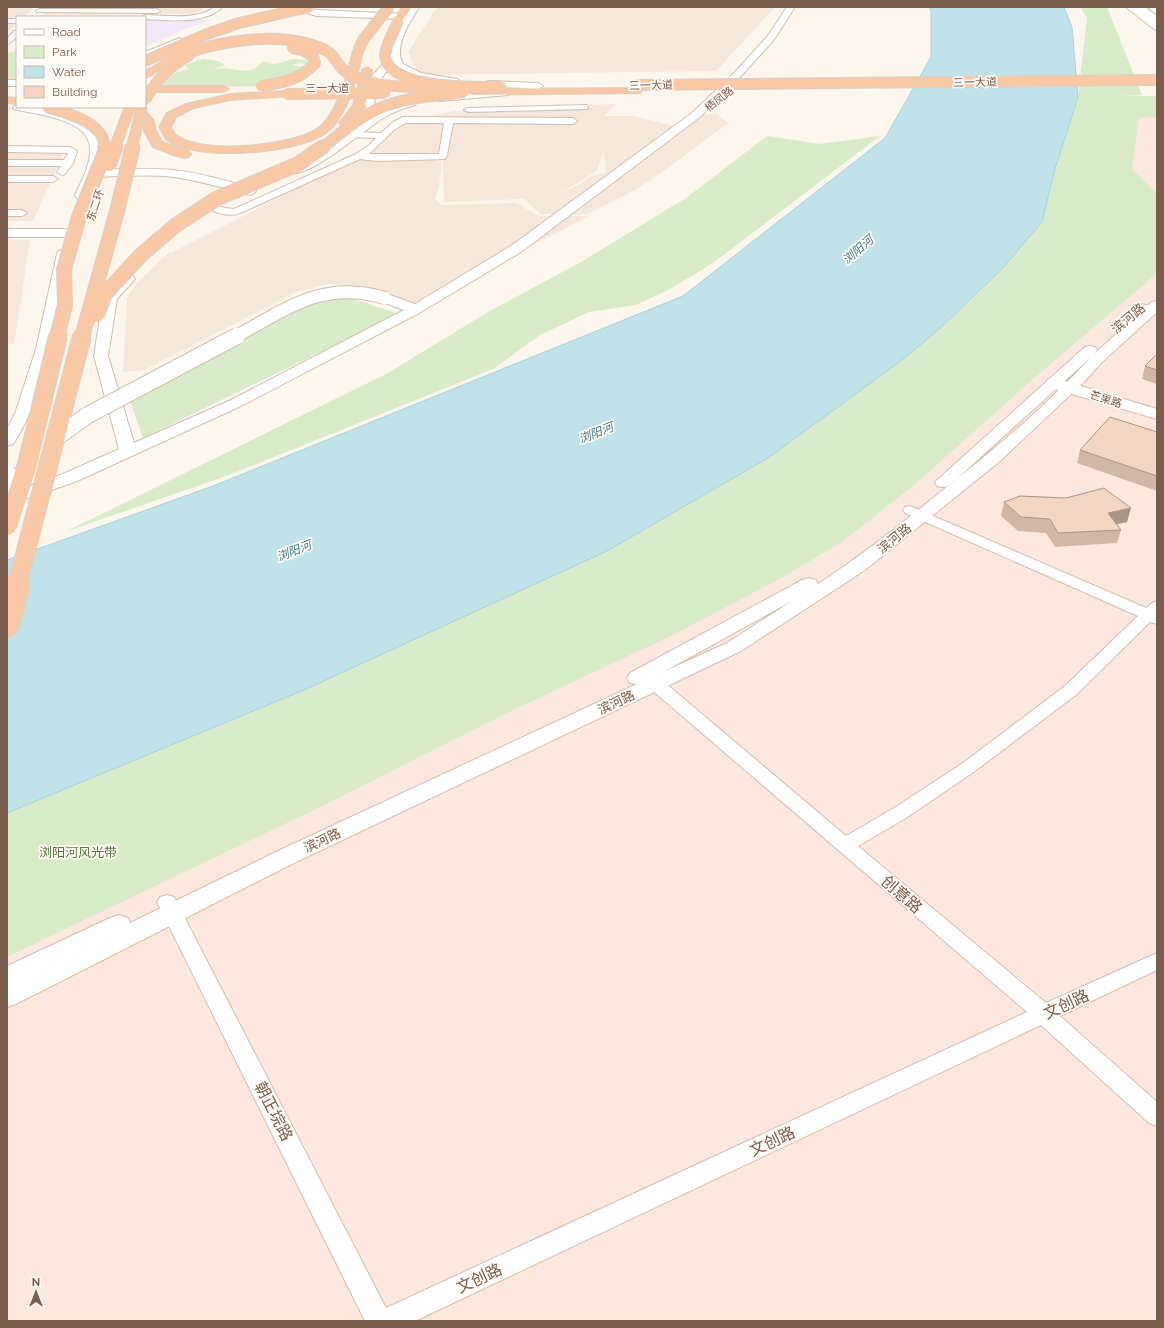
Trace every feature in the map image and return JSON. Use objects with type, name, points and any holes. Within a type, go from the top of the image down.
[{"type":"highway","points":[[146,61],[207,34],[239,23],[309,7]]},
{"type":"highway","points":[[146,75],[199,44],[231,31],[324,7]]},
{"type":"highway","points":[[288,91],[230,97],[190,106],[171,115],[165,127],[171,137],[187,145],[211,150],[242,150],[272,147],[303,140],[321,132],[328,126],[342,103],[356,62],[358,51],[363,40],[389,7]]},
{"type":"highway","points":[[406,7],[401,15],[385,54],[384,59],[392,70],[409,78],[435,84],[501,88]]},
{"type":"highway","points":[[376,40],[401,15]]},
{"type":"highway","points":[[173,58],[200,48],[234,42],[265,40],[295,42],[325,50],[335,57],[338,66],[361,79],[397,86],[432,88]]},
{"type":"highway","points":[[146,98],[158,79],[176,62],[196,52],[218,46],[269,44],[302,50],[313,56],[315,63],[311,70],[298,77],[279,83],[261,86],[199,89]]},
{"type":"highway","points":[[92,297],[132,247],[158,226],[188,208],[297,158],[342,126],[359,106],[369,61]]},
{"type":"highway","name":"三一大道","points":[[146,95],[538,86],[1157,80]]},
{"type":"highway","name":"三一大道","points":[[146,89],[520,92],[1157,86]]},
{"type":"highway","points":[[66,395],[105,294],[141,255],[176,224],[216,200],[298,164],[367,115],[382,107],[409,100],[464,92]]},
{"type":"highway","points":[[7,526],[10,503],[27,464],[65,305],[64,269],[79,217],[106,152],[104,139],[95,128],[78,118],[50,108]]},
{"type":"highway","name":"东二环","points":[[65,305],[91,213],[130,108]]},
{"type":"highway","points":[[137,108],[148,121],[150,132],[157,144],[177,152],[203,157],[240,157],[272,154],[306,147],[342,126]]},
{"type":"highway","points":[[7,625],[92,297],[117,211],[142,108]]},
{"type":"main road","points":[[1131,7],[1157,27]]},
{"type":"main road","name":"芒果路","points":[[1067,380],[1157,402]]},
{"type":"main road","name":"芒果路","points":[[1067,380],[1157,414]]},
{"type":"street","points":[[146,17],[198,16],[214,12],[219,7]]},
{"type":"street","points":[[146,55],[198,34],[295,7],[317,13],[401,15],[415,7]]},
{"type":"street","points":[[1140,7],[1157,20]]},
{"type":"street","points":[[41,9],[158,9]]},
{"type":"street","points":[[152,17],[158,9]]},
{"type":"street","name":"栖凤路","points":[[10,503],[236,403],[416,309],[516,249],[696,114],[709,110],[749,74],[780,39],[795,10]]},
{"type":"street","points":[[379,115],[369,102],[377,76],[394,57],[402,30],[401,15]]},
{"type":"street","points":[[9,43],[16,32]]},
{"type":"street","points":[[394,57],[399,66],[411,73],[440,80],[538,86]]},
{"type":"street","points":[[128,452],[101,356],[110,298],[172,232],[214,207],[307,165],[334,149],[379,115],[395,107],[423,100],[520,92]]},
{"type":"street","points":[[462,110],[584,106]]},
{"type":"street","points":[[7,441],[23,414],[43,349],[68,233],[97,150],[92,137],[83,127],[65,117],[51,112],[24,108]]},
{"type":"street","points":[[519,108],[520,120]]},
{"type":"street","points":[[214,207],[223,211],[235,212],[360,156],[371,149],[394,124],[415,116],[439,111]]},
{"type":"street","points":[[379,115],[415,116],[449,120],[573,120]]},
{"type":"street","points":[[360,156],[377,158],[442,156],[449,120]]},
{"type":"street","points":[[353,134],[382,136]]},
{"type":"street","points":[[7,149],[73,151],[62,172]]},
{"type":"street","points":[[7,163],[68,163]]},
{"type":"street","points":[[307,165],[328,170]]},
{"type":"street","points":[[89,174],[143,172],[179,175],[215,181],[250,191]]},
{"type":"street","points":[[7,179],[53,179]]},
{"type":"street","points":[[7,213],[22,213]]},
{"type":"street","points":[[7,233],[68,233]]},
{"type":"street","points":[[56,438],[88,415],[304,300],[331,292],[370,293],[416,309]]},
{"type":"street","name":"滨河路","points":[[7,978],[286,857],[650,679],[734,647],[859,566],[916,513],[994,458],[1067,380],[1096,360],[1153,305]]},
{"type":"street","points":[[7,473],[10,476],[10,503]]},
{"type":"street","points":[[845,845],[900,813],[982,758],[1071,690],[1154,614],[916,513]]},
{"type":"street","name":"创意路","points":[[650,679],[1043,1015],[1157,1116]]},
{"type":"street","name":"滨河路","points":[[7,996],[170,907]]},
{"type":"street","name":"朝正垸路","points":[[170,907],[367,1296],[378,1321]]},
{"type":"street","name":"文创路","points":[[387,1321],[1157,961]]},
{"type":"shaded area","points":[[7,7],[34,7],[25,16],[16,16],[16,24],[7,33]]},
{"type":"shaded area","points":[[51,7],[206,7],[195,14],[43,15]]},
{"type":"shaded area","points":[[437,7],[775,7],[716,71],[418,75],[408,52]]},
{"type":"shaded area","points":[[146,20],[212,20],[183,30],[146,47]]},
{"type":"shaded area","points":[[1157,96],[1157,1321],[7,1321],[7,813],[1078,97]]},
{"type":"shaded area","points":[[616,104],[604,116],[634,116],[674,126],[689,115],[717,114],[728,123],[654,178],[626,195],[588,214],[541,214],[524,199],[444,202],[443,156],[435,159],[442,162],[439,185],[435,199],[442,205],[517,203],[538,216],[589,216],[418,304],[364,287],[328,284],[296,292],[145,370],[123,372],[127,298],[136,284],[169,252],[171,253],[359,156],[407,120],[455,111]],"holes":[[[603,152],[606,173],[593,175],[578,185],[561,193],[597,171]]]},
{"type":"shaded area","points":[[7,151],[64,152],[33,221],[7,221]]},
{"type":"shaded area","points":[[7,240],[30,240],[14,345],[7,343]]},
{"type":"green space","name":"浏阳河风光带","points":[[1080,7],[1107,7],[1142,95],[1119,96],[1157,96],[1157,117],[1139,118],[1132,169],[1157,194],[1157,272],[1147,282],[1033,379],[913,486],[842,542],[776,581],[671,636],[513,710],[316,809],[7,957],[7,813],[304,690],[607,551],[768,458],[906,357],[939,329],[1002,269],[1042,222],[1055,169],[1078,97],[1087,18]]},
{"type":"green space","points":[[16,51],[16,80],[7,80],[7,53]]},
{"type":"green space","points":[[203,59],[218,61],[225,65],[211,70],[224,68],[244,71],[254,69],[262,62],[275,64],[295,59],[307,60],[307,65],[299,63],[292,65],[305,67],[318,65],[320,67],[310,75],[275,86],[163,87],[167,79],[173,74],[189,69],[185,65]]},
{"type":"green space","points":[[767,136],[820,144],[880,136],[713,263],[670,289],[636,305],[589,312],[540,335],[493,369],[229,475],[65,532],[388,373],[488,312],[581,262],[686,198]]},
{"type":"green space","points":[[342,295],[399,314],[143,438],[130,401],[314,297]]},
{"type":"water","name":"浏阳河","points":[[929,7],[1064,7],[1072,27],[1078,97],[1055,169],[1042,222],[1002,269],[939,329],[906,357],[768,458],[607,551],[304,690],[7,813],[7,560],[213,486],[683,296],[885,138],[931,57],[931,11]]},
{"type":"building","points":[[1157,354],[1157,370],[1145,366]]},
{"type":"building","points":[[1110,417],[1157,432],[1157,476],[1080,450]]},
{"type":"building","points":[[1104,488],[1131,508],[1108,513],[1121,530],[1058,533],[1050,519],[1021,517],[1004,502],[1020,496],[1066,498]]}]
